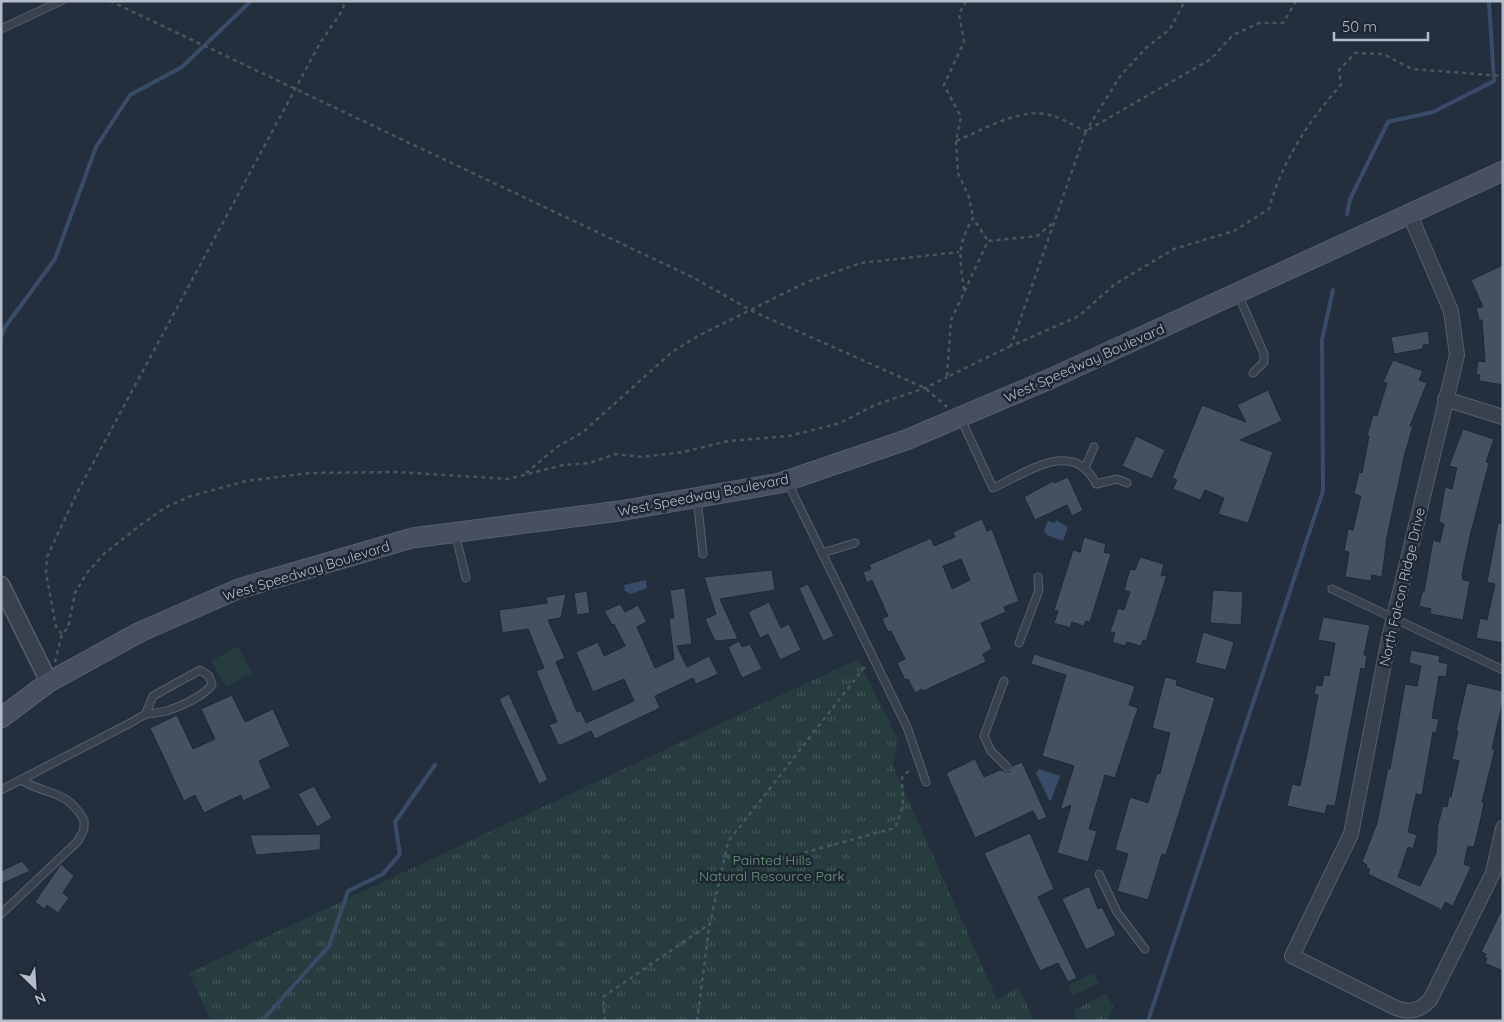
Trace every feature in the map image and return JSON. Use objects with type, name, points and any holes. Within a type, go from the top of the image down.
[{"type":"main road","name":"West Speedway Boulevard","points":[[1,718],[49,682],[140,632],[238,589],[412,538],[619,511],[787,480],[906,440],[1238,294],[1503,171]]},
{"type":"street","name":"North Falcon Ridge Drive","points":[[1410,215],[1451,311],[1457,355],[1394,618],[1351,834],[1292,956],[1396,1008],[1420,1015]]},
{"type":"street","points":[[1445,399],[1503,417]]},
{"type":"street","points":[[1,585],[49,682]]},
{"type":"street","points":[[1420,1015],[1430,1000],[1493,872],[1503,828]]},
{"type":"lane","points":[[1,28],[61,1]]},
{"type":"lane","points":[[1238,294],[1264,354],[1264,362],[1253,373]]},
{"type":"lane","points":[[960,417],[994,488],[1052,460],[1067,460],[1081,464],[1096,484],[1117,480],[1127,483]]},
{"type":"lane","points":[[1085,468],[1094,447]]},
{"type":"lane","points":[[787,480],[907,727],[926,782]]},
{"type":"lane","points":[[697,497],[703,554]]},
{"type":"lane","points":[[455,533],[466,578]]},
{"type":"lane","points":[[822,553],[855,543]]},
{"type":"lane","points":[[1019,643],[1039,590],[1038,577]]},
{"type":"lane","points":[[1332,589],[1503,670]]},
{"type":"lane","points":[[1,790],[134,722],[146,713],[153,696],[200,670],[209,676],[212,685],[206,692],[167,711],[146,713]]},
{"type":"lane","points":[[1004,682],[984,736],[991,751],[1007,767]]},
{"type":"lane","points":[[1,914],[78,841],[84,829],[84,820],[67,798],[36,789],[21,780]]},
{"type":"lane","points":[[1098,874],[1117,912],[1145,949]]},
{"type":"path","points":[[110,1],[296,91],[694,278],[752,311],[925,388],[960,417]]},
{"type":"path","points":[[62,634],[56,627],[46,573],[47,557],[78,490],[296,91],[320,43],[342,11],[345,1]]},
{"type":"path","points":[[966,1],[959,14],[964,42],[944,86],[961,117],[956,142],[958,173],[969,197],[973,218],[988,241]]},
{"type":"path","points":[[1011,346],[1086,131],[1121,75],[1146,48],[1170,29],[1185,1]]},
{"type":"path","points":[[1086,131],[1211,59],[1232,34],[1259,23],[1283,23],[1296,1]]},
{"type":"path","points":[[49,682],[62,634],[68,628],[75,593],[86,574],[104,554],[166,507],[191,496],[246,481],[310,473],[396,472],[508,479],[563,465],[590,463],[615,454],[642,457],[683,452],[728,440],[789,436],[840,423],[874,405],[925,388],[1011,346],[1079,316],[1115,284],[1174,249],[1234,231],[1269,209],[1276,183],[1316,112],[1341,85],[1339,70],[1355,53],[1383,54],[1412,70],[1503,76]]},
{"type":"path","points":[[956,142],[1012,118],[1029,115],[1049,115],[1086,131]]},
{"type":"path","points":[[964,291],[959,252],[965,232],[973,218]]},
{"type":"path","points":[[988,241],[1037,236],[1054,222]]},
{"type":"path","points":[[947,377],[951,320],[988,241]]},
{"type":"path","points":[[524,475],[557,447],[583,432],[672,352],[698,336],[752,311],[807,282],[861,263],[959,252]]},
{"type":"path","points":[[697,1021],[709,928],[712,922],[728,842],[873,656]]},
{"type":"path","points":[[725,856],[777,860],[895,828],[903,806],[902,777],[918,763]]},
{"type":"path","points":[[605,1021],[603,998],[712,922]]},
{"type":"green space","points":[[238,646],[252,673],[226,687],[211,661]]},
{"type":"green space","name":"Painted Hills Natural Resource Park","points":[[858,659],[898,740],[893,766],[997,999],[1019,988],[1034,1021],[211,1021],[189,973]]},
{"type":"green space","points":[[1094,973],[1099,983],[1072,996],[1067,986]]},
{"type":"green space","points":[[1107,994],[1113,1007],[1108,1021],[1078,1021],[1073,1010]]},
{"type":"water","points":[[1056,520],[1068,527],[1063,541],[1047,535],[1044,530],[1048,521],[1055,523]]},
{"type":"water","points":[[646,580],[647,588],[631,594],[625,591],[624,585]]},
{"type":"water","points":[[1039,769],[1060,776],[1051,800],[1049,800],[1036,773]]},
{"type":"building","points":[[1503,265],[1503,385],[1479,381],[1480,375],[1476,375],[1478,361],[1485,362],[1482,320],[1479,320],[1476,308],[1483,307],[1471,280]]},
{"type":"building","points":[[1428,331],[1430,344],[1423,345],[1423,349],[1394,354],[1391,337]]},
{"type":"building","points":[[1393,360],[1423,371],[1419,380],[1427,383],[1410,426],[1413,426],[1405,453],[1387,537],[1382,577],[1372,575],[1371,581],[1345,577],[1349,552],[1344,551],[1348,529],[1353,530],[1361,496],[1354,494],[1359,472],[1362,473],[1369,436],[1367,435],[1373,415],[1377,416],[1387,383],[1383,382]]},
{"type":"building","points":[[1268,390],[1282,421],[1240,440],[1273,452],[1248,523],[1218,514],[1224,498],[1205,490],[1200,500],[1173,489],[1177,480],[1172,478],[1202,405],[1246,422],[1237,405]]},
{"type":"building","points":[[1463,429],[1494,439],[1486,462],[1489,463],[1462,575],[1463,580],[1470,581],[1463,620],[1430,614],[1431,609],[1419,606],[1422,592],[1424,592],[1433,540],[1440,542],[1444,524],[1439,522],[1445,487],[1452,489],[1457,468],[1449,466]]},
{"type":"building","points":[[1136,436],[1165,450],[1152,479],[1122,466]]},
{"type":"building","points":[[1068,477],[1083,510],[1072,516],[1067,505],[1035,520],[1024,497],[1053,481],[1054,483]]},
{"type":"building","points":[[982,519],[987,531],[992,529],[1019,601],[1004,607],[1006,612],[981,623],[992,649],[983,654],[986,662],[915,693],[908,679],[905,680],[897,663],[905,659],[891,631],[888,632],[882,619],[888,616],[872,580],[867,583],[863,572],[871,569],[869,565],[931,538],[934,546],[955,537],[953,532]],"holes":[[[961,559],[970,580],[952,589],[943,566]]]},
{"type":"building","points":[[1498,523],[1503,524],[1503,643],[1476,638],[1480,618],[1487,620],[1495,584],[1487,582]]},
{"type":"building","points":[[1084,537],[1106,544],[1104,552],[1111,554],[1090,622],[1086,621],[1084,626],[1072,622],[1070,628],[1054,623],[1058,611],[1054,610],[1073,550],[1080,552]]},
{"type":"building","points":[[1140,557],[1164,564],[1161,576],[1167,575],[1146,641],[1143,640],[1141,646],[1127,642],[1125,646],[1112,642],[1115,633],[1110,632],[1118,608],[1124,610],[1130,592],[1124,590],[1130,569],[1135,570]]},
{"type":"building","points":[[772,570],[775,590],[720,599],[738,639],[715,641],[705,619],[716,614],[704,577]]},
{"type":"building","points":[[808,584],[834,636],[823,641],[799,588]]},
{"type":"building","points":[[685,588],[692,644],[677,646],[687,667],[709,656],[718,674],[696,684],[693,678],[655,696],[660,708],[595,739],[591,731],[559,746],[549,725],[557,722],[536,671],[544,668],[528,629],[502,633],[499,610],[547,603],[546,597],[566,594],[561,618],[548,620],[565,658],[556,662],[577,712],[581,711],[586,723],[634,701],[624,679],[593,692],[576,652],[598,642],[604,656],[625,646],[614,624],[612,625],[604,611],[620,604],[625,612],[638,605],[647,622],[637,627],[655,668],[674,659],[669,618],[674,618],[670,590]]},
{"type":"building","points":[[1213,590],[1243,592],[1241,625],[1210,623]]},
{"type":"building","points":[[587,591],[590,613],[577,615],[574,593]]},
{"type":"building","points":[[769,602],[781,628],[789,624],[801,650],[780,660],[768,634],[760,638],[748,612]]},
{"type":"building","points":[[1323,617],[1370,625],[1364,655],[1367,655],[1365,669],[1361,668],[1335,806],[1327,805],[1325,814],[1287,806],[1292,784],[1300,786],[1318,695],[1314,694],[1316,685],[1322,686],[1324,675],[1329,676],[1335,643],[1318,640]]},
{"type":"building","points":[[1203,632],[1234,642],[1226,670],[1195,663]]},
{"type":"building","points":[[739,641],[742,647],[750,644],[762,669],[742,678],[728,647]]},
{"type":"building","points":[[1411,650],[1440,656],[1439,662],[1448,664],[1446,677],[1439,676],[1432,718],[1439,719],[1436,733],[1433,732],[1422,795],[1416,794],[1408,832],[1417,835],[1413,849],[1408,847],[1398,877],[1420,886],[1436,853],[1438,824],[1443,806],[1447,807],[1449,796],[1451,797],[1459,761],[1452,759],[1467,683],[1503,691],[1503,701],[1492,749],[1495,749],[1482,802],[1484,803],[1481,818],[1474,847],[1468,846],[1464,864],[1471,867],[1453,906],[1445,902],[1442,910],[1368,874],[1370,869],[1366,868],[1367,865],[1362,862],[1377,823],[1388,768],[1390,769],[1405,684],[1417,686],[1421,666],[1409,663]]},
{"type":"building","points":[[1034,654],[1135,686],[1129,705],[1138,708],[1115,778],[1105,775],[1089,829],[1097,831],[1088,862],[1057,853],[1071,805],[1060,810],[1074,766],[1042,756],[1066,675],[1031,664]]},
{"type":"building","points":[[1165,677],[1177,680],[1176,685],[1215,698],[1166,855],[1162,854],[1148,900],[1117,891],[1128,854],[1115,850],[1130,797],[1148,803],[1157,773],[1160,774],[1170,733],[1152,728]]},
{"type":"building","points":[[509,694],[548,780],[539,784],[499,699]]},
{"type":"building","points":[[232,695],[245,722],[273,709],[290,746],[259,761],[271,788],[243,801],[241,795],[204,813],[195,795],[184,801],[150,728],[177,715],[193,749],[215,739],[201,709]]},
{"type":"building","points":[[975,759],[984,777],[1000,770],[1009,772],[1012,766],[1022,762],[1047,817],[1038,821],[1033,811],[975,838],[946,773]]},
{"type":"building","points":[[314,786],[332,818],[317,827],[298,794]]},
{"type":"building","points":[[1030,833],[1054,889],[1038,897],[1077,978],[1068,982],[1058,963],[1040,971],[984,853]]},
{"type":"building","points":[[321,834],[320,850],[256,855],[250,835]]},
{"type":"building","points":[[22,861],[30,871],[1,884],[1,871]]},
{"type":"building","points":[[61,864],[74,876],[63,893],[69,898],[58,913],[47,905],[44,909],[35,902]]},
{"type":"building","points":[[1089,886],[1098,909],[1102,907],[1116,935],[1086,950],[1062,899]]},
{"type":"building","points":[[1503,907],[1503,971],[1485,963],[1487,958],[1484,958],[1486,954],[1481,952]]},
{"type":"waterway","points":[[1,337],[5,327],[55,259],[96,147],[130,95],[182,67],[251,1]]},
{"type":"waterway","points":[[1347,214],[1350,199],[1388,122],[1433,112],[1494,81],[1489,1]]},
{"type":"waterway","points":[[1148,1021],[1323,491],[1322,340],[1333,290]]},
{"type":"waterway","points":[[262,1021],[329,946],[348,891],[383,874],[400,854],[395,822],[435,765]]}]
